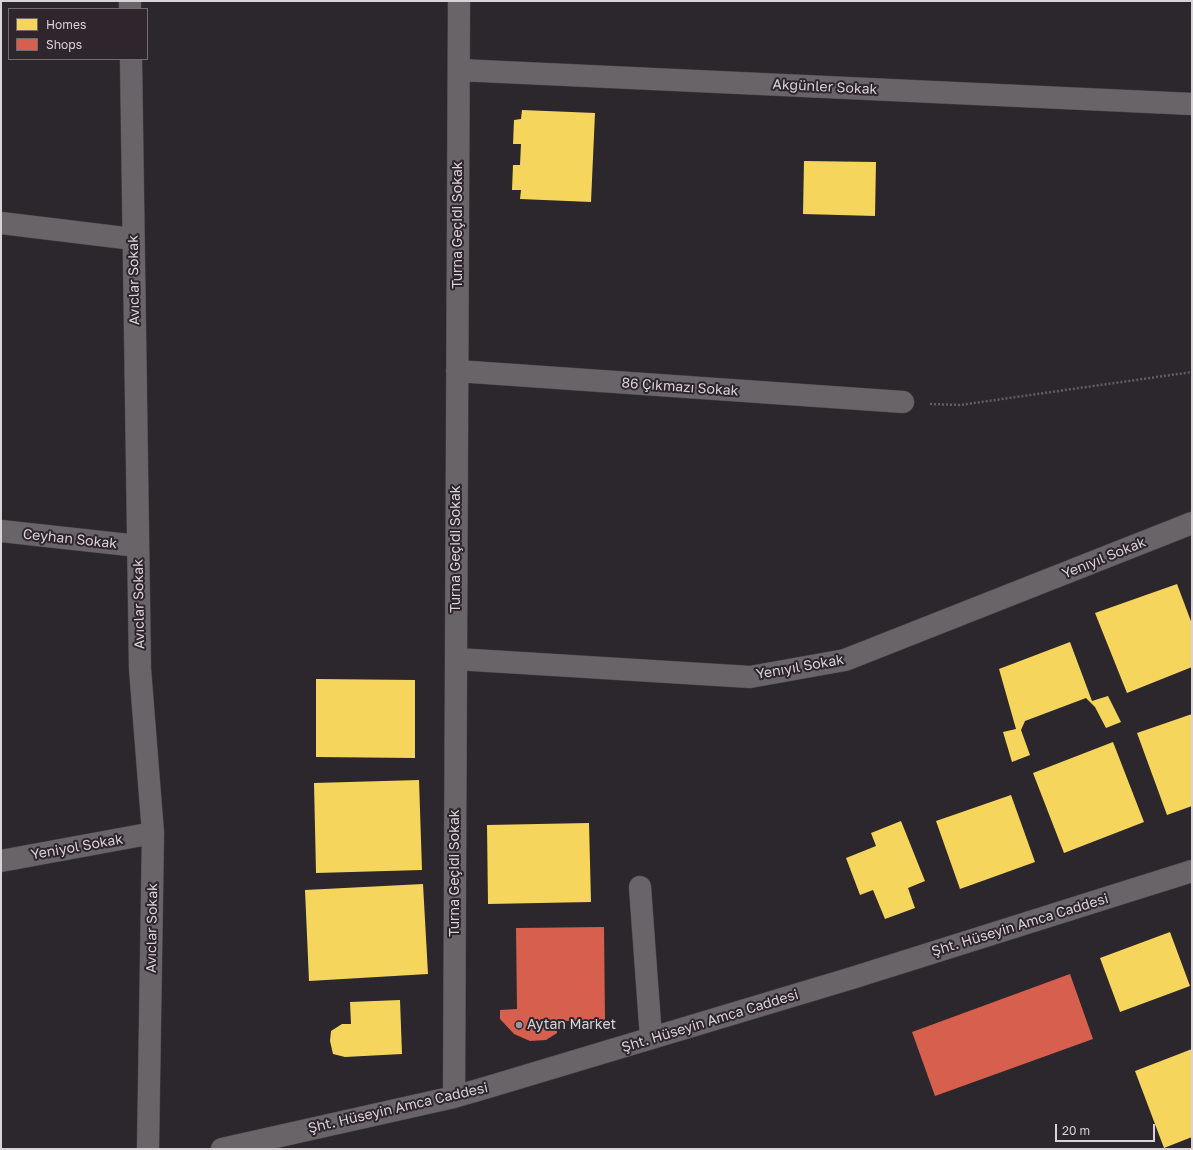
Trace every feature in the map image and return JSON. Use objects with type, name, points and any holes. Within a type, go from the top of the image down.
[{"type":"street","name":"Turna Geçidi Sokak","points":[[454,1097],[459,1]]},
{"type":"street","name":"Avıclar Sokak","points":[[130,60],[140,669],[153,834],[148,1149]]},
{"type":"street","name":"Akgünler Sokak","points":[[458,70],[1192,104]]},
{"type":"street","points":[[1,223],[133,239]]},
{"type":"street","name":"86 Çıkmazı Sokak","points":[[457,371],[903,402]]},
{"type":"street","name":"Yenıyıl Sokak","points":[[456,659],[750,676],[845,660],[1192,523]]},
{"type":"street","name":"Ceyhan Sokak","points":[[1,531],[138,546]]},
{"type":"street","name":"Yeniyol Sokak","points":[[1,861],[153,834]]},
{"type":"street","name":"Şht. Hüseyin Amca Caddesi","points":[[222,1149],[454,1097],[852,978],[1192,871]]},
{"type":"street","points":[[640,887],[651,1038]]},
{"type":"path","points":[[903,402],[960,405],[1192,372]]},
{"type":"building: Homes","points":[[522,110],[595,113],[591,202],[520,199],[521,190],[512,190],[513,165],[520,165],[521,144],[513,144],[514,120],[521,119]]},
{"type":"building: Homes","points":[[804,161],[876,162],[875,216],[803,214]]},
{"type":"building: Homes","points":[[1177,584],[1192,624],[1192,667],[1127,693],[1095,613]]},
{"type":"building: Homes","points":[[1070,642],[1092,701],[1108,696],[1121,722],[1106,728],[1095,707],[1086,698],[1025,721],[1021,730],[1030,755],[1012,762],[1003,732],[1016,729],[999,669]]},
{"type":"building: Homes","points":[[316,679],[415,680],[415,758],[316,757]]},
{"type":"building: Homes","points":[[1192,714],[1192,806],[1167,815],[1137,733]]},
{"type":"building: Homes","points":[[1113,742],[1144,822],[1064,853],[1033,773]]},
{"type":"building: Homes","points":[[419,780],[422,870],[316,873],[314,783]]},
{"type":"building: Homes","points":[[1011,795],[1035,862],[960,889],[936,821]]},
{"type":"building: Homes","points":[[901,821],[925,881],[908,888],[915,908],[885,919],[873,890],[860,895],[846,858],[876,846],[871,833]]},
{"type":"building: Homes","points":[[589,823],[591,902],[488,904],[487,825]]},
{"type":"building: Homes","points":[[423,884],[428,974],[309,981],[305,890]]},
{"type":"building: Homes","points":[[1170,932],[1190,986],[1120,1012],[1100,958]]},
{"type":"building: Homes","points":[[400,1000],[402,1054],[345,1057],[333,1054],[330,1041],[331,1031],[342,1024],[351,1024],[350,1002]]},
{"type":"building: Homes","points":[[1192,1049],[1192,1137],[1164,1148],[1135,1071]]},
{"type":"building: Shops","points":[[604,927],[605,1021],[557,1021],[557,1033],[546,1040],[530,1041],[514,1034],[500,1019],[500,1010],[517,1009],[516,928]]},
{"type":"building: Shops","points":[[1070,974],[1093,1039],[935,1096],[912,1032]]},
{"type":"place","name":"Aytan Market","points":[[519,1025]]}]
